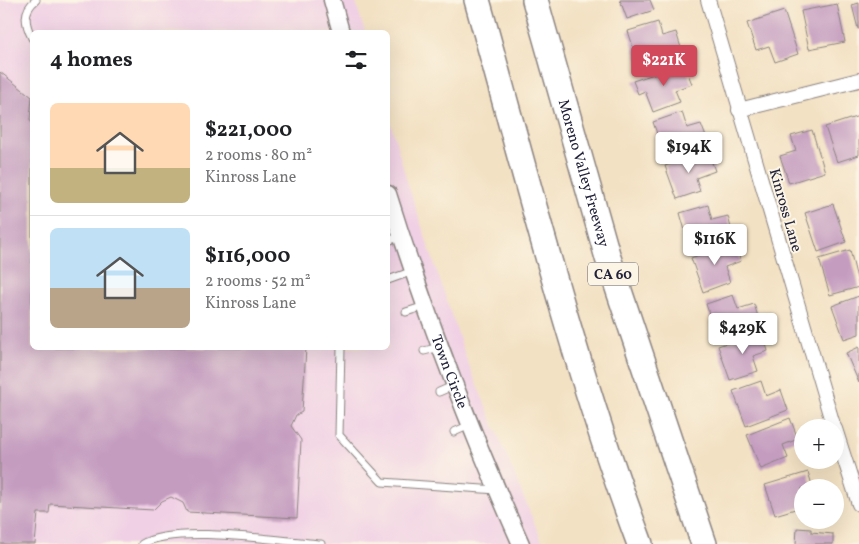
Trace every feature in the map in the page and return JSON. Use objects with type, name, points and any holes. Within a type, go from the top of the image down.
[{"type":"highway","points":[[477,0],[552,269],[616,478],[640,544]]},
{"type":"highway","name":"Moreno Valley Freeway","points":[[534,0],[608,258],[704,544]]},
{"type":"street","points":[[332,0],[339,30]]},
{"type":"street","name":"Kinross Lane","points":[[708,0],[739,110],[832,419]]},
{"type":"street","points":[[739,110],[859,80]]},
{"type":"street","name":"Town Circle","points":[[390,209],[394,238],[413,271],[470,425],[521,544]]},
{"type":"street","name":"Kinross Lane","points":[[844,456],[859,504]]},
{"type":"lane","points":[[30,34],[25,25],[27,10],[36,0]]},
{"type":"lane","points":[[390,279],[413,271]]},
{"type":"lane","points":[[406,312],[425,306]]},
{"type":"lane","points":[[424,351],[440,346]]},
{"type":"lane","points":[[341,350],[339,435],[382,482],[497,490]]},
{"type":"lane","points":[[439,392],[455,385]]},
{"type":"lane","points":[[454,432],[470,425]]},
{"type":"lane","points":[[142,544],[161,535],[184,533],[321,544]]},
{"type":"shaded area","points":[[0,0],[355,0],[364,30],[30,30],[30,350],[390,350],[390,121],[408,185],[466,358],[543,544],[0,544]]},
{"type":"building","points":[[620,0],[650,0],[654,10],[627,19]]},
{"type":"building","points":[[859,3],[859,29],[858,29],[852,5]]},
{"type":"building","points":[[837,4],[845,42],[809,49],[801,11]]},
{"type":"building","points":[[784,11],[798,54],[775,62],[769,46],[756,50],[747,23]]},
{"type":"building","points":[[658,22],[662,36],[676,32],[682,51],[639,65],[628,31]]},
{"type":"building","points":[[684,64],[692,84],[675,90],[680,102],[653,112],[645,91],[638,94],[633,81]]},
{"type":"building","points":[[0,72],[30,95],[30,350],[306,350],[302,412],[296,415],[291,426],[301,440],[297,518],[187,512],[183,503],[171,497],[162,501],[153,510],[50,504],[49,513],[38,513],[35,544],[0,544]]},
{"type":"building","points":[[682,112],[687,128],[701,124],[708,142],[665,157],[653,122]]},
{"type":"building","points":[[859,116],[859,155],[837,162],[825,127]]},
{"type":"building","points":[[812,130],[825,172],[789,183],[780,156],[796,151],[791,136]]},
{"type":"building","points":[[708,151],[715,171],[696,178],[700,191],[677,199],[665,166]]},
{"type":"building","points":[[833,204],[846,242],[818,252],[805,213]]},
{"type":"building","points":[[708,205],[712,220],[728,216],[733,236],[690,248],[680,213]]},
{"type":"building","points":[[734,242],[741,261],[725,267],[730,282],[703,292],[691,258]]},
{"type":"building","points":[[850,250],[859,287],[830,295],[819,259]]},
{"type":"building","points":[[733,295],[738,309],[754,304],[760,323],[717,338],[706,304]]},
{"type":"building","points":[[859,296],[859,334],[844,339],[832,306]]},
{"type":"building","points":[[762,331],[768,351],[753,356],[758,371],[730,380],[718,346]]},
{"type":"building","points":[[859,347],[859,383],[846,353]]},
{"type":"building","points":[[761,381],[766,396],[781,390],[788,410],[746,426],[733,391]]},
{"type":"building","points":[[790,418],[794,428],[794,441],[783,445],[788,458],[761,469],[747,435]]},
{"type":"building","points":[[808,472],[810,479],[794,479],[794,509],[775,515],[765,485]]},
{"type":"building","points":[[797,529],[811,529],[811,532],[833,534],[833,544],[796,544]]}]
